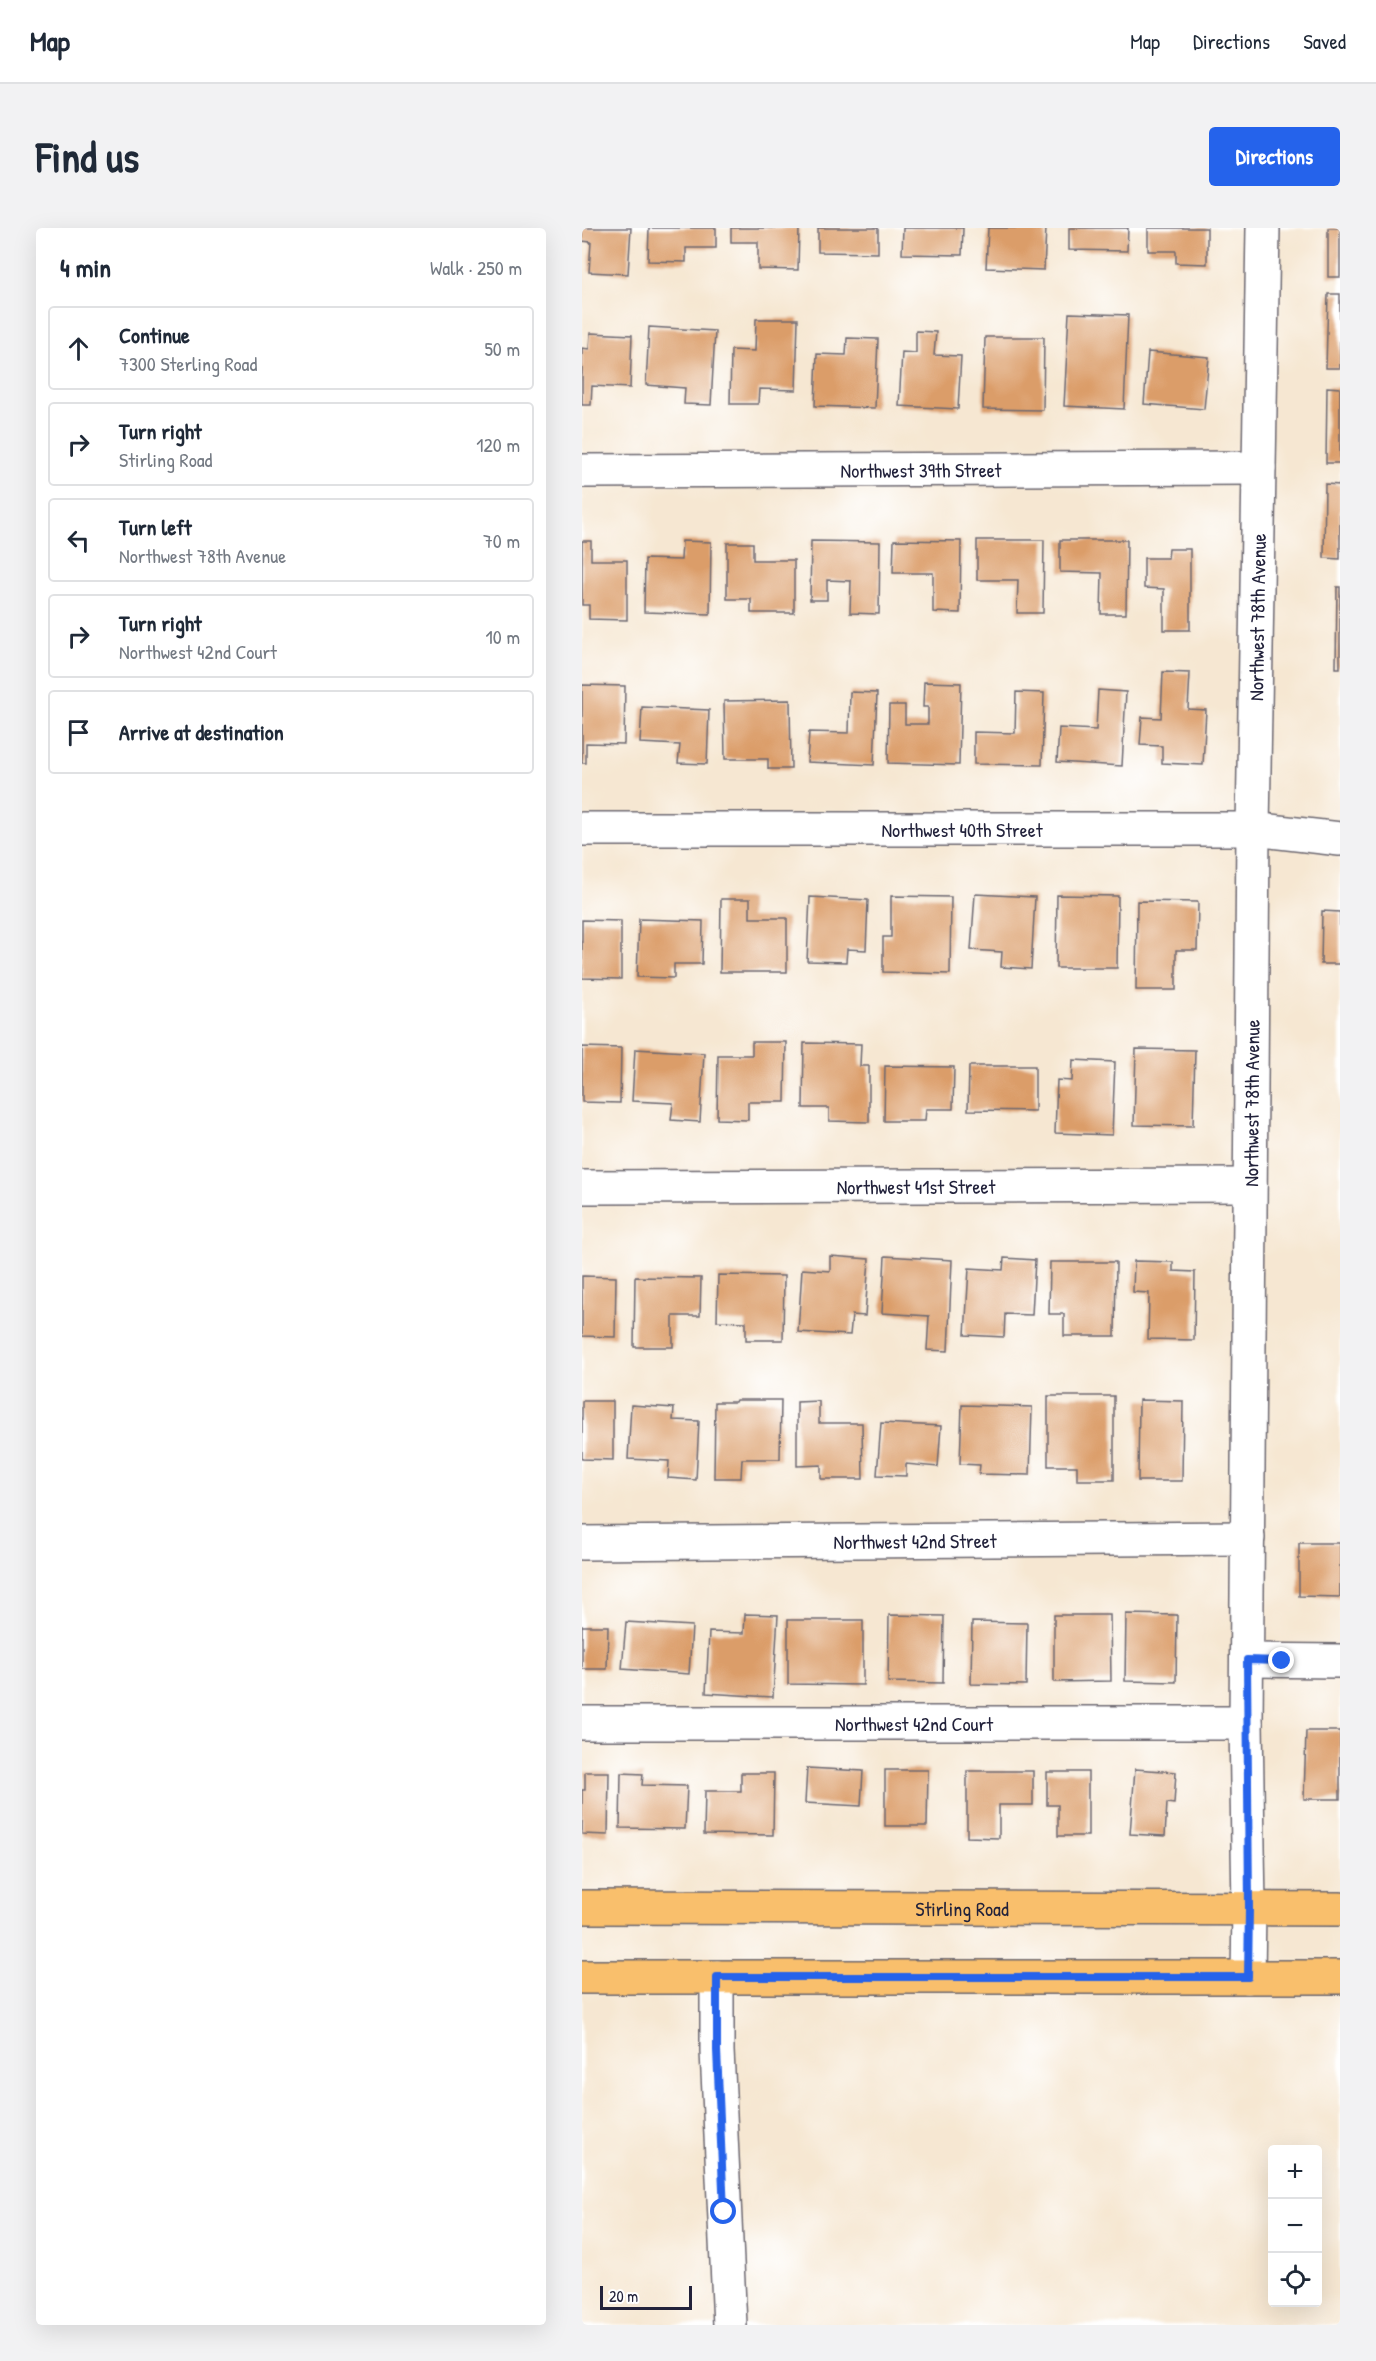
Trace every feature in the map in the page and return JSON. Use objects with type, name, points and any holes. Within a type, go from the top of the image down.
[{"type":"main road","name":"Stirling Road","points":[[582,1907],[1340,1909]]},
{"type":"main road","points":[[582,1977],[1340,1977]]},
{"type":"street","name":"Northwest 78th Avenue","points":[[1248,1977],[1246,1724],[1253,829],[1263,228]]},
{"type":"street","name":"Northwest 39th Street","points":[[582,471],[1259,468]]},
{"type":"street","name":"Northwest 40th Street","points":[[582,829],[1253,829],[1340,838]]},
{"type":"street","name":"Northwest 41st Street","points":[[582,1187],[1250,1185]]},
{"type":"street","name":"Northwest 42nd Street","points":[[582,1543],[1248,1538]]},
{"type":"street","points":[[1247,1660],[1340,1661]]},
{"type":"street","name":"Northwest 42nd Court","points":[[582,1723],[1246,1724]]},
{"type":"street","points":[[717,1977],[717,2050],[730,2325]]},
{"type":"building","points":[[582,228],[631,228],[628,274],[589,272],[591,242],[582,241]]},
{"type":"building","points":[[649,228],[716,228],[716,248],[686,248],[686,262],[648,261]]},
{"type":"building","points":[[731,228],[799,228],[798,270],[758,269],[758,242],[731,242]]},
{"type":"building","points":[[818,228],[878,228],[878,253],[818,252]]},
{"type":"building","points":[[903,228],[963,228],[962,255],[902,254]]},
{"type":"building","points":[[988,228],[1046,228],[1044,270],[986,268]]},
{"type":"building","points":[[1069,228],[1128,228],[1127,251],[1069,250]]},
{"type":"building","points":[[1148,228],[1207,228],[1207,264],[1176,263],[1176,251],[1148,251]]},
{"type":"building","points":[[1328,228],[1340,228],[1340,277],[1328,277]]},
{"type":"building","points":[[1328,294],[1340,294],[1340,368],[1326,368]]},
{"type":"building","points":[[1069,313],[1128,315],[1124,409],[1064,406]]},
{"type":"building","points":[[756,319],[798,319],[796,390],[759,389],[758,404],[730,404],[731,350],[755,351]]},
{"type":"building","points":[[649,327],[715,331],[711,405],[684,404],[685,388],[646,385]]},
{"type":"building","points":[[916,331],[936,332],[934,355],[961,356],[958,409],[899,406],[902,352],[916,353]]},
{"type":"building","points":[[590,333],[632,335],[630,388],[592,386],[591,405],[582,405],[582,348],[589,349]]},
{"type":"building","points":[[985,337],[1044,337],[1043,410],[983,409]]},
{"type":"building","points":[[847,338],[878,339],[875,408],[815,406],[817,354],[846,355]]},
{"type":"building","points":[[1148,352],[1209,357],[1204,409],[1144,404]]},
{"type":"building","points":[[1327,387],[1340,388],[1340,463],[1326,463]]},
{"type":"building","points":[[1325,484],[1340,485],[1340,559],[1324,558]]},
{"type":"building","points":[[894,540],[961,541],[960,613],[933,612],[933,573],[893,573]]},
{"type":"building","points":[[977,540],[1044,540],[1043,613],[1017,613],[1018,580],[977,580]]},
{"type":"building","points":[[1060,540],[1127,540],[1126,614],[1101,614],[1102,573],[1060,572]]},
{"type":"building","points":[[582,541],[591,541],[591,560],[627,560],[627,620],[589,619],[589,605],[582,605]]},
{"type":"building","points":[[682,541],[711,542],[710,614],[644,612],[645,559],[681,560]]},
{"type":"building","points":[[811,541],[880,542],[879,614],[850,613],[851,581],[827,580],[827,600],[810,600]]},
{"type":"building","points":[[727,543],[753,543],[753,560],[794,560],[794,613],[751,613],[751,599],[727,599]]},
{"type":"building","points":[[1169,549],[1190,549],[1190,630],[1164,630],[1164,589],[1144,588],[1144,558],[1168,558]]},
{"type":"building","points":[[1337,587],[1340,587],[1340,668],[1336,668]]},
{"type":"building","points":[[1163,672],[1190,673],[1188,709],[1206,710],[1203,765],[1162,763],[1162,746],[1140,745],[1142,717],[1161,718]]},
{"type":"building","points":[[924,682],[961,683],[959,765],[888,763],[889,705],[905,705],[905,724],[928,724],[928,707],[923,707]]},
{"type":"building","points":[[582,685],[625,686],[624,744],[586,743],[586,763],[582,763]]},
{"type":"building","points":[[1098,690],[1126,692],[1122,766],[1057,762],[1059,728],[1096,730]]},
{"type":"building","points":[[850,692],[877,693],[874,765],[807,762],[809,732],[849,733]]},
{"type":"building","points":[[1016,692],[1044,693],[1042,765],[974,764],[974,732],[1015,733]]},
{"type":"building","points":[[790,700],[791,769],[768,769],[768,759],[725,759],[724,701]]},
{"type":"building","points":[[642,707],[709,710],[707,764],[678,763],[680,745],[640,743]]},
{"type":"building","points":[[975,894],[1035,897],[1031,969],[1001,967],[1002,952],[971,950]]},
{"type":"building","points":[[1057,895],[1118,896],[1117,968],[1056,968]]},
{"type":"building","points":[[891,896],[951,897],[950,974],[883,972],[883,937],[891,937]]},
{"type":"building","points":[[810,897],[868,900],[866,950],[847,949],[846,962],[807,961]]},
{"type":"building","points":[[721,899],[750,899],[750,918],[787,918],[787,972],[720,972]]},
{"type":"building","points":[[1137,901],[1198,902],[1197,950],[1176,950],[1176,990],[1136,990]]},
{"type":"building","points":[[1322,911],[1340,912],[1340,964],[1321,964]]},
{"type":"building","points":[[639,919],[703,921],[702,964],[674,964],[674,978],[637,977]]},
{"type":"building","points":[[582,920],[621,921],[621,979],[582,978]]},
{"type":"building","points":[[752,1042],[786,1042],[785,1102],[748,1102],[748,1120],[717,1119],[718,1055],[752,1055]]},
{"type":"building","points":[[804,1043],[861,1044],[860,1066],[869,1066],[869,1122],[829,1121],[829,1108],[803,1108]]},
{"type":"building","points":[[582,1047],[621,1048],[620,1103],[582,1102]]},
{"type":"building","points":[[635,1049],[704,1053],[700,1122],[671,1120],[673,1103],[632,1101]]},
{"type":"building","points":[[1136,1049],[1195,1050],[1193,1126],[1134,1125]]},
{"type":"building","points":[[1073,1060],[1115,1062],[1112,1135],[1055,1133],[1057,1080],[1072,1081]]},
{"type":"building","points":[[885,1066],[954,1067],[953,1109],[926,1109],[925,1121],[884,1121]]},
{"type":"building","points":[[969,1066],[1035,1066],[1035,1111],[968,1110]]},
{"type":"building","points":[[830,1256],[869,1259],[865,1316],[852,1315],[850,1335],[798,1332],[802,1269],[830,1271]]},
{"type":"building","points":[[885,1256],[952,1260],[948,1351],[927,1350],[929,1316],[882,1313]]},
{"type":"building","points":[[1004,1258],[1035,1260],[1032,1315],[1005,1314],[1004,1337],[965,1335],[969,1268],[1003,1270]]},
{"type":"building","points":[[1134,1261],[1173,1262],[1173,1271],[1195,1272],[1194,1340],[1148,1339],[1149,1293],[1133,1292]]},
{"type":"building","points":[[1050,1262],[1116,1262],[1115,1336],[1064,1336],[1064,1314],[1049,1314]]},
{"type":"building","points":[[718,1275],[784,1276],[783,1340],[746,1340],[746,1322],[717,1321]]},
{"type":"building","points":[[582,1276],[616,1277],[615,1337],[582,1336]]},
{"type":"building","points":[[635,1277],[701,1278],[700,1316],[673,1316],[673,1347],[634,1347]]},
{"type":"building","points":[[1048,1396],[1114,1396],[1114,1480],[1077,1480],[1077,1466],[1048,1466]]},
{"type":"building","points":[[736,1400],[781,1400],[780,1459],[742,1459],[741,1478],[714,1478],[715,1402],[735,1402]]},
{"type":"building","points":[[1139,1400],[1183,1401],[1182,1481],[1138,1481]]},
{"type":"building","points":[[582,1401],[613,1401],[613,1460],[582,1459]]},
{"type":"building","points":[[819,1401],[819,1423],[862,1423],[863,1479],[821,1479],[821,1465],[797,1466],[797,1402]]},
{"type":"building","points":[[631,1405],[674,1408],[673,1420],[699,1421],[696,1480],[668,1478],[669,1461],[628,1459]]},
{"type":"building","points":[[962,1405],[1032,1407],[1030,1475],[979,1474],[980,1465],[960,1464]]},
{"type":"building","points":[[881,1423],[941,1426],[938,1467],[906,1464],[906,1476],[877,1475]]},
{"type":"building","points":[[1299,1543],[1340,1543],[1340,1597],[1299,1596]]},
{"type":"building","points":[[745,1614],[778,1615],[773,1697],[706,1693],[709,1632],[744,1633]]},
{"type":"building","points":[[1126,1614],[1177,1615],[1176,1682],[1125,1681]]},
{"type":"building","points":[[889,1615],[944,1616],[943,1683],[888,1682]]},
{"type":"building","points":[[1054,1615],[1110,1615],[1111,1681],[1054,1682]]},
{"type":"building","points":[[788,1620],[863,1620],[863,1685],[788,1684]]},
{"type":"building","points":[[626,1622],[692,1626],[689,1674],[622,1669]]},
{"type":"building","points":[[972,1622],[1027,1623],[1026,1685],[971,1684]]},
{"type":"building","points":[[582,1626],[608,1626],[607,1669],[582,1669]]},
{"type":"building","points":[[1306,1731],[1340,1731],[1340,1799],[1304,1799]]},
{"type":"building","points":[[807,1768],[863,1771],[861,1806],[805,1803]]},
{"type":"building","points":[[1135,1769],[1176,1772],[1174,1804],[1167,1803],[1165,1836],[1130,1834]]},
{"type":"building","points":[[885,1770],[928,1770],[927,1826],[885,1826]]},
{"type":"building","points":[[967,1771],[1033,1771],[1033,1805],[999,1805],[999,1838],[967,1837]]},
{"type":"building","points":[[585,1772],[609,1772],[608,1835],[582,1834],[582,1790],[585,1790]]},
{"type":"building","points":[[1047,1772],[1088,1772],[1088,1836],[1058,1836],[1058,1805],[1047,1805]]},
{"type":"building","points":[[621,1773],[643,1774],[642,1785],[687,1786],[685,1829],[620,1828]]},
{"type":"building","points":[[741,1773],[774,1773],[773,1835],[704,1834],[705,1791],[741,1791]]},
{"type":"route","points":[[724,2212],[717,2050],[717,1977],[1248,1977],[1247,1660],[1282,1661]]}]
